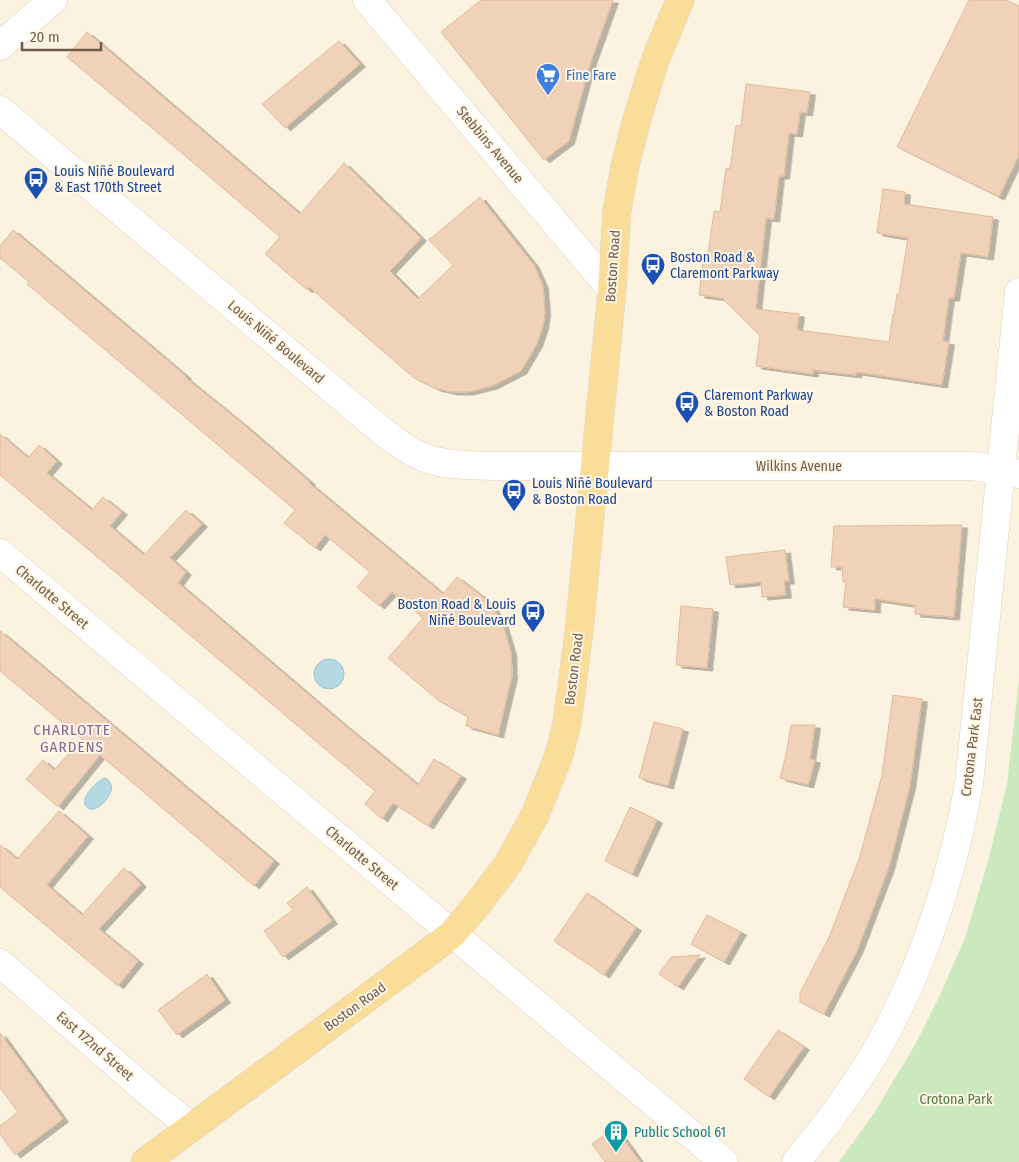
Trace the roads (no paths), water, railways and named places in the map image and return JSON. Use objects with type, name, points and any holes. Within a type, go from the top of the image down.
[{"type":"main road","name":"Boston Road","points":[[145,1162],[452,934],[508,864],[535,815],[559,755],[567,723],[577,651],[612,290],[617,211],[625,166],[638,115],[656,58],[680,0]]},
{"type":"street","points":[[0,46],[53,0]]},
{"type":"street","name":"Stebbins Avenue","points":[[367,0],[612,290]]},
{"type":"street","name":"Louis Niñé Boulevard","points":[[0,110],[376,426],[416,454],[431,460],[451,464],[595,467]]},
{"type":"street","name":"Crotona Park East","points":[[796,1162],[849,1092],[875,1052],[897,1011],[916,968],[946,885],[960,835],[969,784],[1010,472],[1019,292]]},
{"type":"street","name":"Wilkins Avenue","points":[[595,467],[972,466],[1010,472]]},
{"type":"street","name":"Charlotte Street","points":[[0,553],[724,1162]]},
{"type":"street","name":"East 172nd Street","points":[[0,963],[156,1099],[192,1127]]},
{"type":"water","points":[[329,659],[340,663],[344,674],[340,685],[329,689],[318,685],[314,674],[318,663]]},
{"type":"water","points":[[105,778],[112,787],[111,793],[99,807],[90,809],[84,802],[88,792]]},
{"type":"place","name":"Fine Fare","points":[[548,96]]},
{"type":"place","name":"Louis Niñé Boulevard & East 170th Street","points":[[36,200]]},
{"type":"place","name":"Boston Road & Claremont Parkway","points":[[653,286]]},
{"type":"place","name":"Claremont Parkway & Boston Road","points":[[687,424]]},
{"type":"place","name":"Louis Niñé Boulevard & Boston Road","points":[[514,512]]},
{"type":"place","name":"Boston Road & Louis Niñé Boulevard","points":[[533,633]]},
{"type":"place","name":"Public School 61","points":[[616,1153]]},
{"type":"district","name":"CHARLOTTE GARDENS","points":[[72,738]]},
{"type":"park label","name":"Crotona Park","points":[[956,1099]]}]
